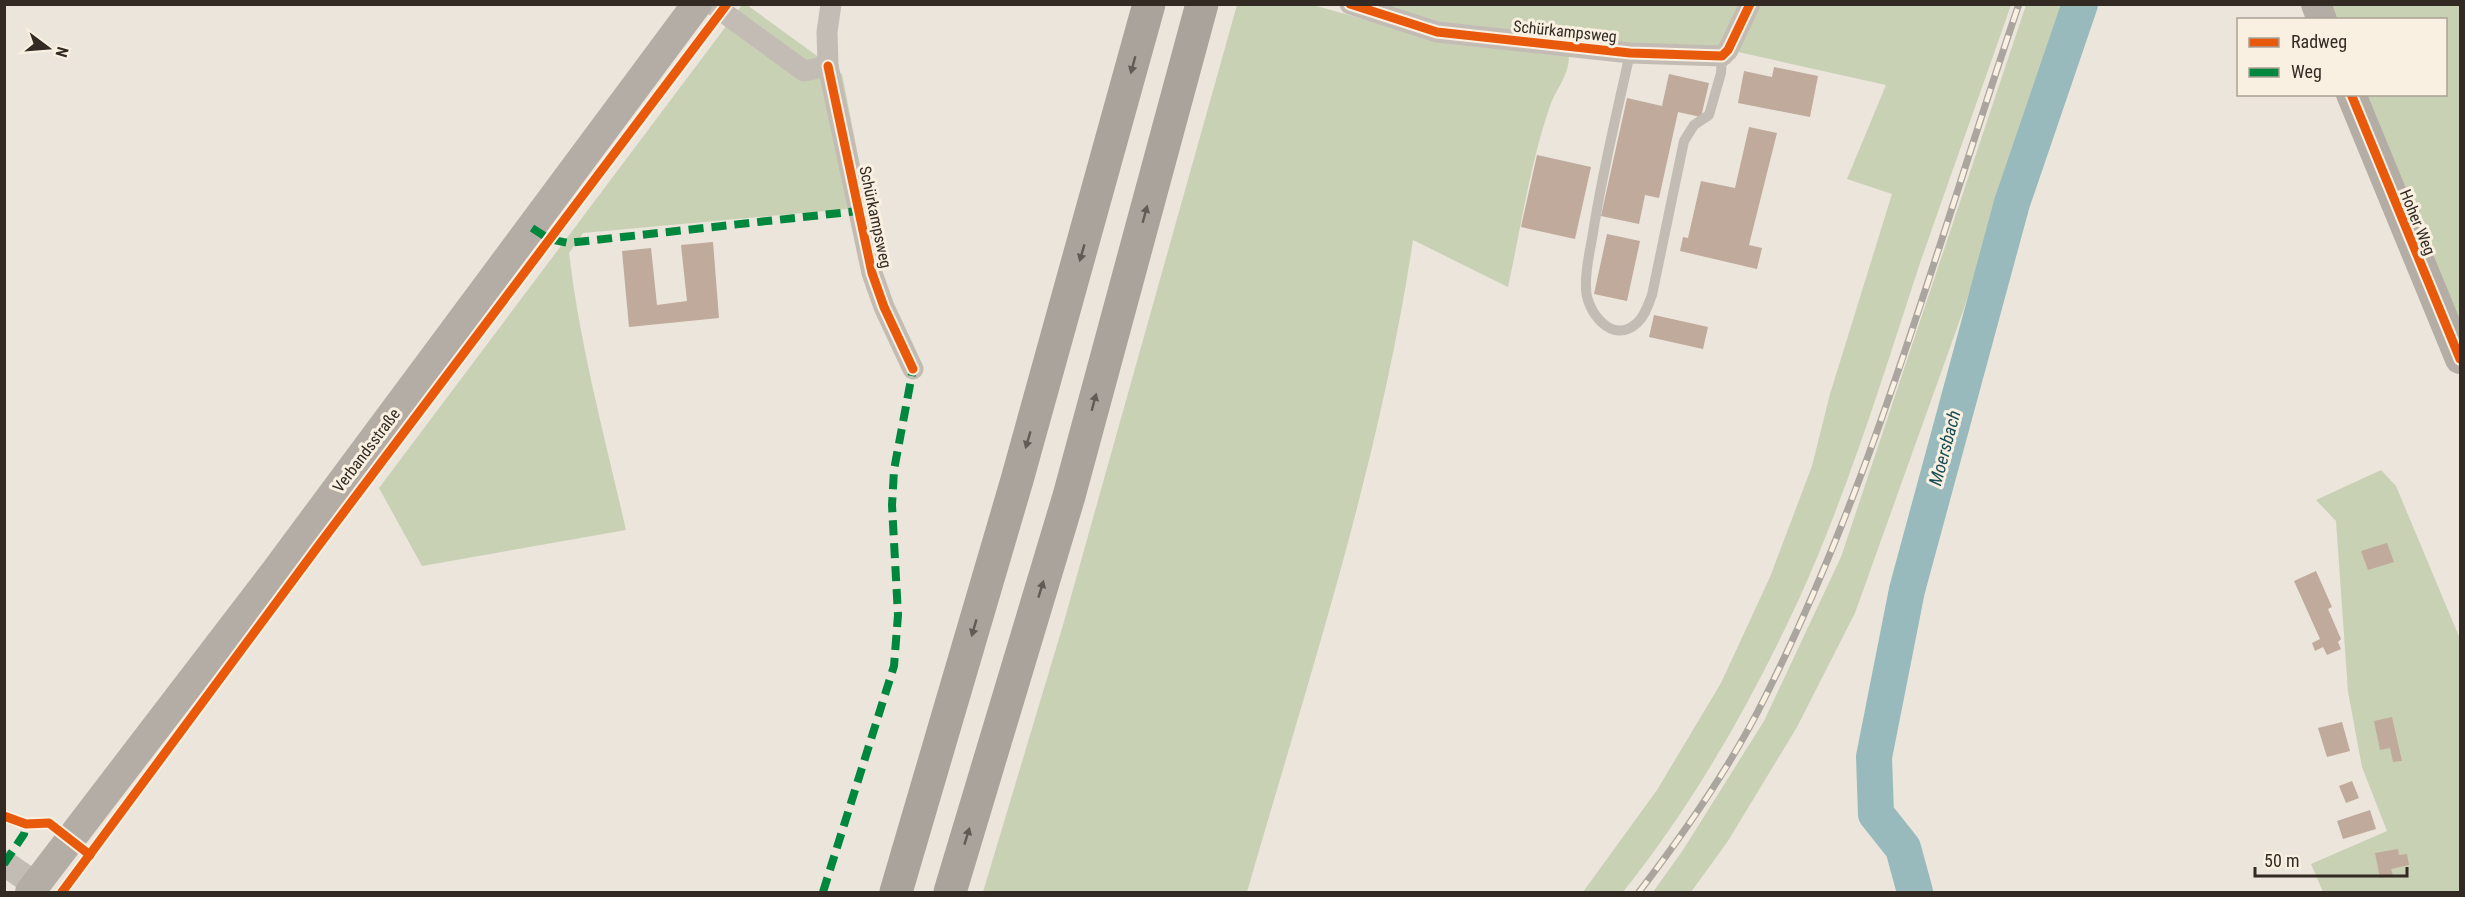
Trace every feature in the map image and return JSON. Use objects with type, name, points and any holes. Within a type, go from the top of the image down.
[{"type":"highway","points":[[897,892],[1017,480],[1149,6]]},
{"type":"highway","points":[[950,892],[1069,496],[1201,8]]},
{"type":"main road","name":"Verbandsstraße","points":[[33,889],[275,572],[697,4]]},
{"type":"main road","name":"Hoher Weg","points":[[2352,96],[2460,359]]},
{"type":"street","points":[[712,4],[804,71],[828,66]]},
{"type":"street","name":"Schürkampsweg","points":[[831,4],[827,32],[828,66],[872,273],[884,307],[913,369]]},
{"type":"street","name":"Schürkampsweg","points":[[1350,4],[1437,33],[1630,53],[1722,56]]},
{"type":"street","points":[[1722,56],[1728,50],[1748,9]]},
{"type":"street","points":[[4,863],[33,889]]},
{"type":"lane","points":[[1630,53],[1598,202],[1586,288],[1593,317],[1607,327],[1620,329],[1635,325],[1644,315],[1652,295],[1684,141],[1694,125],[1709,116],[1721,73],[1722,56]]},
{"type":"green space","points":[[742,5],[747,5],[842,74],[868,207],[583,233],[569,253],[574,288],[594,392],[626,530],[422,566],[379,488]]},
{"type":"green space","points":[[1237,5],[1313,5],[1437,40],[1569,55],[1567,69],[1550,106],[1537,150],[1508,287],[1413,240],[1399,323],[1362,487],[1318,650],[1247,892],[983,892],[1063,625]]},
{"type":"green space","points":[[1373,5],[1740,5],[1721,47],[1617,43],[1438,26]]},
{"type":"green space","points":[[1758,5],[2011,5],[1920,263],[1849,475],[1817,558],[1781,638],[1741,714],[1697,788],[1623,892],[1583,892],[1657,790],[1721,683],[1770,577],[1812,466],[1830,394],[1892,194],[1847,179],[1886,85],[1738,52]]},
{"type":"green space","points":[[2026,5],[2065,5],[1962,314],[1855,613],[1797,727],[1728,841],[1691,892],[1653,892],[1683,850],[1764,721],[1841,557]]},
{"type":"green space","points":[[2316,5],[2460,5],[2460,359],[2351,96],[2447,96],[2447,18],[2322,18]]},
{"type":"green space","points":[[2381,470],[2396,486],[2460,639],[2460,892],[2323,892],[2311,864],[2387,831],[2362,767],[2348,692],[2336,521],[2316,500]]},
{"type":"building","points":[[1774,67],[1818,76],[1810,117],[1738,103],[1744,71],[1772,77]]},
{"type":"building","points":[[1669,74],[1709,83],[1701,117],[1678,112],[1659,198],[1645,195],[1639,224],[1601,216],[1627,98],[1662,106]]},
{"type":"building","points":[[1749,127],[1777,133],[1749,245],[1762,248],[1757,269],[1680,251],[1683,237],[1688,238],[1701,181],[1735,188]]},
{"type":"building","points":[[1537,155],[1591,167],[1575,239],[1521,227]]},
{"type":"building","points":[[1607,234],[1640,241],[1627,301],[1594,294]]},
{"type":"building","points":[[713,242],[719,318],[629,327],[622,251],[651,248],[657,305],[687,301],[681,245]]},
{"type":"building","points":[[1654,315],[1708,327],[1703,349],[1649,337]]},
{"type":"building","points":[[2387,543],[2394,562],[2368,570],[2361,551]]},
{"type":"building","points":[[2316,571],[2332,607],[2328,609],[2341,639],[2338,642],[2341,649],[2327,655],[2323,647],[2315,651],[2312,643],[2320,639],[2294,581]]},
{"type":"building","points":[[2392,717],[2402,761],[2393,762],[2390,748],[2380,750],[2374,721]]},
{"type":"building","points":[[2342,722],[2350,751],[2327,757],[2318,728]]},
{"type":"building","points":[[2352,781],[2359,798],[2346,803],[2339,786]]},
{"type":"building","points":[[2370,810],[2376,829],[2343,839],[2337,821]]},
{"type":"building","points":[[2398,849],[2399,855],[2407,854],[2409,865],[2391,869],[2393,875],[2380,878],[2375,853]]},
{"type":"waterway","name":"Moersbach","points":[[1915,892],[1903,848],[1876,814],[1874,757],[1907,590],[2012,203],[2080,4]]},
{"type":"railway","points":[[1639,892],[1687,827],[1731,760],[1757,713],[1798,628],[1835,541],[1901,364],[2019,4]]},
{"type":"marked path","points":[[532,228],[549,239],[568,243],[858,211]]},
{"type":"marked path","points":[[823,892],[894,666],[898,615],[892,505],[894,470],[913,369]]},
{"type":"marked path","points":[[4,864],[24,834],[26,824]]},
{"type":"cycle path","points":[[62,892],[319,545],[727,4]]},
{"type":"cycle path","points":[[1350,4],[1437,32],[1630,53],[1722,56],[1728,50],[1750,4]]},
{"type":"cycle path","points":[[828,66],[872,273],[884,307],[913,369]]},
{"type":"cycle path","points":[[2352,96],[2460,359]]},
{"type":"cycle path","points":[[4,816],[26,824],[49,823],[90,855]]}]
